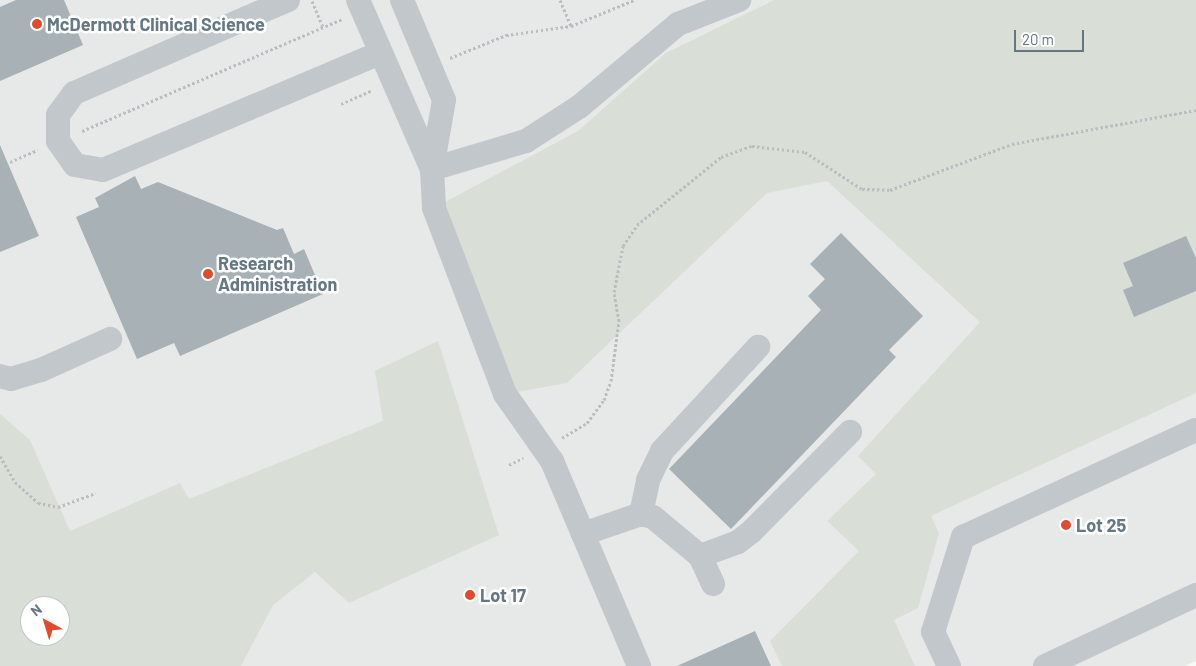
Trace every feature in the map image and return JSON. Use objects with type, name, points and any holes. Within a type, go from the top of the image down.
[{"type":"lane","points":[[288,0],[74,93],[58,115],[58,141],[75,165],[103,170],[380,53]]},
{"type":"lane","points":[[402,0],[444,100],[432,169],[434,208],[505,394],[542,448],[583,534],[639,666]]},
{"type":"lane","points":[[432,169],[526,141],[580,107],[678,24],[739,0]]},
{"type":"lane","points":[[360,5],[432,169]]},
{"type":"lane","points":[[0,376],[11,379],[41,370],[110,340]]},
{"type":"lane","points":[[641,514],[648,480],[662,451],[758,347]]},
{"type":"lane","points":[[949,666],[933,632],[964,537],[1196,430]]},
{"type":"lane","points":[[700,556],[738,542],[751,532],[850,432]]},
{"type":"lane","points":[[583,534],[641,514],[674,530],[700,556],[713,584]]},
{"type":"lane","points":[[1045,666],[1196,595]]},
{"type":"path","points":[[312,0],[322,27]]},
{"type":"path","points":[[560,0],[571,26]]},
{"type":"path","points":[[430,66],[506,35],[571,26],[634,0]]},
{"type":"path","points":[[10,162],[322,27],[360,5]]},
{"type":"path","points":[[341,104],[393,82]]},
{"type":"path","points":[[509,465],[587,423],[604,400],[618,350],[614,292],[623,246],[637,225],[721,157],[752,146],[805,152],[862,189],[890,190],[1012,144],[1196,110]]},
{"type":"path","points":[[0,456],[15,482],[38,503],[58,507],[96,493]]},
{"type":"shaded area","points":[[0,0],[1196,0],[1196,661],[1185,666],[0,666]]},
{"type":"shaded area","points":[[774,0],[1196,0],[1196,393],[931,516],[939,533],[918,608],[894,620],[915,666],[782,666],[770,641],[859,551],[827,521],[876,474],[858,456],[980,322],[827,181],[767,193],[567,383],[505,394],[434,208],[578,131],[666,53]]},
{"type":"shaded area","points":[[438,341],[499,535],[349,603],[315,572],[273,605],[241,666],[0,666],[0,414],[30,440],[70,531],[180,483],[189,499],[383,421],[375,371]]},
{"type":"building","name":"McDermott Clinical Science","points":[[16,0],[64,0],[83,45],[0,81],[0,7]]},
{"type":"building","points":[[0,145],[39,236],[0,252]]},
{"type":"building","name":"Research Administration","points":[[135,176],[141,189],[158,182],[277,230],[283,228],[294,254],[304,249],[323,294],[180,356],[174,343],[137,359],[76,217],[99,207],[95,198]]},
{"type":"building","points":[[841,233],[923,316],[889,350],[896,357],[731,529],[669,469],[821,310],[808,296],[825,279],[810,264]]},
{"type":"building","points":[[1186,236],[1196,258],[1196,291],[1134,317],[1123,290],[1133,286],[1123,263]]},
{"type":"building","points":[[755,631],[771,666],[677,666]]},
{"type":"place","name":"McDermott Clinical Science","points":[[37,24]]},
{"type":"place","name":"Research Administration","points":[[208,274]]},
{"type":"place","name":"Lot 25","points":[[1066,525]]},
{"type":"place","name":"Lot 17","points":[[470,595]]}]
